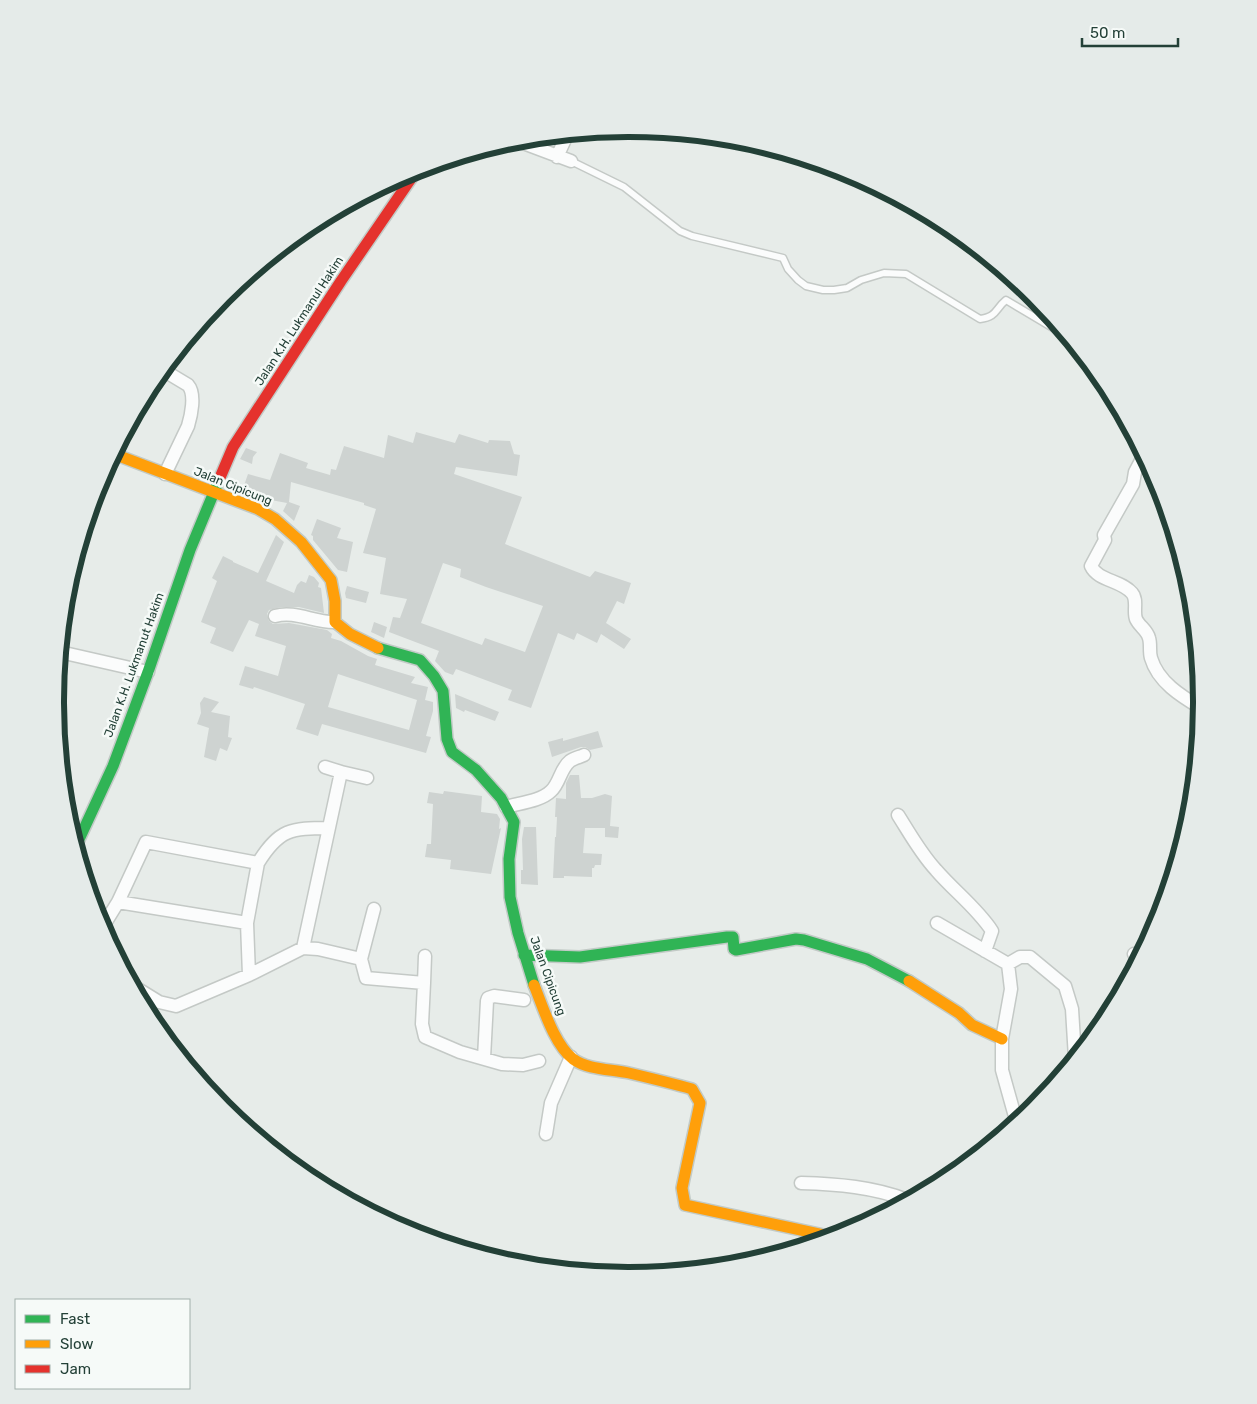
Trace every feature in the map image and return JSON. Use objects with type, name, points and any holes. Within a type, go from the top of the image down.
[{"type":"street","points":[[557,157],[564,141]]},
{"type":"street","points":[[530,146],[571,161]]},
{"type":"street","name":"Jalan K.H. Lukmanul Hakim","points":[[214,492],[233,447],[341,281],[409,181]]},
{"type":"street","points":[[165,474],[188,426],[192,394],[188,385],[169,374]]},
{"type":"street","name":"Jalan Cipicung","points":[[120,456],[258,509],[275,519],[301,542],[331,580],[335,601],[335,622],[350,634],[373,646],[420,660],[434,676],[443,691],[447,739],[452,752],[476,770],[501,798],[514,822],[508,843],[510,897],[524,955],[552,1028],[570,1056]]},
{"type":"street","points":[[1140,463],[1135,472],[1133,484],[1104,535],[1106,540],[1091,566],[1100,576],[1132,592],[1135,598],[1136,620],[1144,628],[1149,638],[1151,658],[1161,678],[1181,696],[1193,703]]},
{"type":"street","name":"Jalan K.H. Lukmanut Hakim","points":[[80,836],[113,766],[190,550],[214,492]]},
{"type":"street","points":[[275,616],[290,615],[326,623],[335,622]]},
{"type":"street","points":[[66,653],[148,672]]},
{"type":"street","points":[[506,807],[550,793],[570,760],[584,755]]},
{"type":"street","points":[[325,767],[368,778]]},
{"type":"street","points":[[303,948],[341,772]]},
{"type":"street","points":[[898,815],[916,844],[936,870],[984,919],[992,931],[985,951]]},
{"type":"street","points":[[249,976],[247,923],[258,863],[266,849],[287,831],[301,828],[329,828]]},
{"type":"street","points":[[107,919],[118,902],[146,842],[258,863]]},
{"type":"street","points":[[118,902],[247,923]]},
{"type":"street","points":[[374,909],[361,959],[366,978],[424,983]]},
{"type":"street","points":[[937,923],[1008,964]]},
{"type":"street","points":[[524,955],[580,957],[727,937],[733,938],[734,949],[736,950],[796,939],[804,940],[867,959],[898,974],[959,1013],[972,1025],[1002,1039]]},
{"type":"street","points":[[145,994],[159,1002],[176,1006],[249,976],[303,948],[318,949],[361,959]]},
{"type":"street","points":[[425,956],[422,1024],[425,1038],[460,1052],[511,1065],[523,1065],[539,1061]]},
{"type":"street","points":[[1008,964],[1020,957],[1030,957],[1065,986],[1072,1009],[1074,1049]]},
{"type":"street","points":[[1008,964],[1011,989],[1002,1039],[1002,1070],[1015,1114]]},
{"type":"street","points":[[484,1058],[488,998],[494,996],[524,1000]]},
{"type":"street","points":[[546,1134],[550,1103],[570,1056],[593,1068],[616,1070],[692,1089],[700,1103],[682,1188],[685,1205],[820,1233]]},
{"type":"street","points":[[801,1183],[836,1184],[887,1193],[899,1197]]},
{"type":"lane","points":[[571,161],[624,187],[680,231],[692,236],[783,258],[792,274],[806,286],[822,290],[834,290],[847,288],[861,280],[884,273],[906,274],[980,319],[994,315],[1006,300],[1050,327]]},
{"type":"building","points":[[416,432],[455,443],[459,434],[488,443],[489,440],[510,441],[514,454],[520,455],[517,476],[456,467],[454,474],[522,497],[505,544],[590,577],[595,571],[631,583],[624,604],[617,601],[606,623],[631,639],[624,649],[601,634],[597,643],[577,633],[574,640],[558,633],[531,708],[508,700],[512,690],[456,669],[453,675],[445,672],[435,661],[439,651],[389,632],[393,617],[400,618],[407,599],[380,594],[386,558],[363,553],[376,509],[364,505],[364,503],[291,482],[289,502],[300,506],[294,521],[283,511],[287,503],[260,498],[242,491],[248,474],[270,480],[280,453],[308,463],[306,468],[330,475],[331,469],[336,470],[344,446],[384,458],[388,435],[413,443]],"holes":[[[443,563],[461,569],[460,577],[543,606],[525,652],[485,638],[482,645],[421,623]]]},
{"type":"building","points":[[246,448],[257,452],[253,457],[252,464],[240,459]]},
{"type":"building","points":[[317,519],[341,528],[337,538],[353,542],[347,572],[338,570],[313,540],[311,535]]},
{"type":"building","points":[[276,535],[284,542],[266,581],[294,593],[301,581],[306,583],[309,575],[314,577],[319,583],[318,587],[321,588],[324,613],[299,607],[281,607],[269,610],[267,614],[269,621],[273,624],[289,623],[327,630],[332,634],[331,638],[377,659],[375,665],[415,677],[411,683],[428,687],[425,700],[433,702],[433,711],[426,736],[431,737],[426,753],[322,724],[318,736],[296,729],[305,704],[254,687],[253,689],[239,685],[245,666],[278,676],[286,646],[255,636],[259,624],[249,620],[233,652],[210,643],[216,628],[201,622],[217,581],[212,578],[223,556],[258,573]],"holes":[[[338,674],[417,700],[409,730],[328,707]]]},
{"type":"building","points":[[347,586],[369,592],[366,603],[346,598]]},
{"type":"building","points":[[374,622],[387,627],[384,638],[371,632]]},
{"type":"building","points":[[455,694],[499,712],[495,721],[456,708]]},
{"type":"building","points":[[204,697],[219,702],[211,712],[230,716],[228,737],[232,738],[227,751],[220,748],[216,761],[204,757],[209,728],[197,724],[201,713],[200,703]]},
{"type":"building","points":[[598,731],[603,747],[590,750],[581,747],[552,757],[548,742],[563,738],[563,741]]},
{"type":"building","points":[[570,775],[579,775],[581,798],[592,798],[605,794],[612,796],[610,826],[619,827],[618,838],[605,837],[605,828],[585,828],[583,853],[602,854],[601,865],[595,865],[592,868],[592,877],[564,876],[564,878],[553,878],[557,817],[555,817],[556,798],[566,799],[566,783]]},
{"type":"building","points":[[444,791],[482,796],[481,812],[497,814],[500,819],[499,829],[501,828],[491,874],[450,869],[451,860],[425,857],[427,844],[431,844],[433,804],[427,803],[429,792],[443,794]]},
{"type":"building","points":[[524,827],[536,827],[538,885],[521,884]]},
{"type":"traffic: fast","points":[[80,836],[113,766],[190,550],[219,480]]},
{"type":"traffic: fast","points":[[378,648],[420,660],[434,676],[443,691],[447,739],[452,752],[476,770],[501,798],[514,822],[509,859],[510,897],[518,933],[534,985]]},
{"type":"traffic: fast","points":[[524,955],[580,957],[727,937],[733,937],[734,949],[736,950],[796,939],[867,959],[909,981]]},
{"type":"traffic: slow","points":[[120,456],[258,509],[275,519],[301,542],[331,580],[335,601],[335,622],[350,634],[378,648]]},
{"type":"traffic: slow","points":[[909,981],[959,1013],[972,1025],[1002,1039]]},
{"type":"traffic: slow","points":[[534,985],[545,1014],[560,1044],[579,1063],[692,1089],[700,1103],[682,1188],[685,1205],[818,1234]]},
{"type":"traffic: jam","points":[[219,480],[233,447],[341,281],[409,181]]}]
